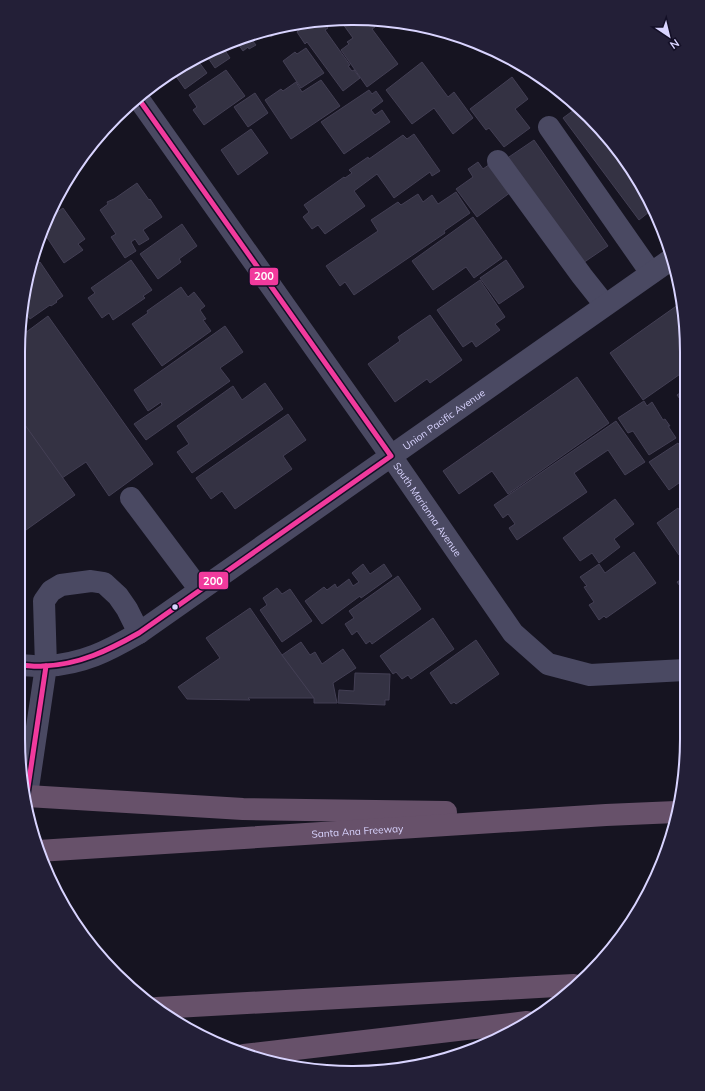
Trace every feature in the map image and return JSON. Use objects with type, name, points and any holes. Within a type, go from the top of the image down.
[{"type":"highway","points":[[30,796],[244,808],[606,815]]},
{"type":"highway","name":"Santa Ana Freeway","points":[[45,851],[606,815],[672,812]]},
{"type":"highway","points":[[166,1007],[568,985]]},
{"type":"highway","points":[[261,1053],[513,1024]]},
{"type":"street","name":"South Marianna Avenue","points":[[141,103],[391,456],[513,633],[548,664],[590,675],[680,670]]},
{"type":"street","points":[[549,127],[651,273]]},
{"type":"street","points":[[498,161],[605,305]]},
{"type":"street","name":"Union Pacific Avenue","points":[[25,665],[46,666],[82,660],[108,651],[139,633],[667,262]]},
{"type":"street","points":[[131,498],[200,590]]},
{"type":"street","points":[[29,785],[46,666],[44,601],[50,591],[61,585],[91,581],[104,584],[118,596],[127,609],[139,633]]},
{"type":"building","points":[[344,25],[374,26],[372,29],[398,64],[367,87],[341,50],[349,44],[347,42],[353,38]]},
{"type":"building","points":[[327,26],[328,28],[325,30],[350,65],[348,66],[352,71],[354,70],[360,78],[343,91],[307,42],[305,44],[297,32],[299,30]]},
{"type":"building","points":[[252,40],[256,45],[249,49],[248,47],[243,51],[239,45]]},
{"type":"building","points":[[306,48],[324,73],[301,88],[283,61],[295,52],[297,54]]},
{"type":"building","points":[[225,51],[230,58],[215,68],[209,59]]},
{"type":"building","points":[[422,62],[448,97],[454,92],[473,118],[453,134],[434,108],[412,124],[386,90]]},
{"type":"building","points":[[200,63],[207,73],[185,89],[176,77]]},
{"type":"building","points":[[226,70],[245,96],[204,125],[193,110],[197,107],[189,95]]},
{"type":"building","points":[[512,77],[528,99],[515,109],[530,128],[504,147],[489,128],[486,130],[470,109]]},
{"type":"building","points":[[321,80],[340,106],[291,139],[265,100],[281,89],[283,91],[296,82],[302,92]]},
{"type":"building","points":[[369,90],[372,94],[376,91],[383,101],[371,110],[375,115],[382,110],[390,122],[344,154],[321,122]]},
{"type":"building","points":[[255,93],[268,113],[248,127],[234,107]]},
{"type":"building","points":[[573,111],[599,137],[625,171],[648,213],[639,220],[563,118]]},
{"type":"building","points":[[251,129],[268,153],[238,175],[221,150]]},
{"type":"building","points":[[414,134],[440,171],[432,176],[430,172],[394,198],[377,174],[354,191],[365,206],[325,234],[318,225],[312,229],[303,217],[309,212],[304,205],[352,173],[349,170],[368,157],[369,159],[403,135],[407,139]]},
{"type":"building","points":[[534,140],[608,246],[580,265],[506,159]]},
{"type":"building","points":[[478,162],[483,169],[490,164],[511,192],[477,217],[456,189],[473,177],[468,169]]},
{"type":"building","points":[[137,183],[162,217],[143,230],[149,239],[139,245],[135,239],[131,242],[136,251],[125,258],[111,237],[116,234],[100,210],[108,204],[107,202],[114,199]]},
{"type":"building","points":[[456,192],[470,213],[444,231],[445,233],[354,295],[345,282],[340,286],[326,266],[378,231],[371,220],[398,202],[401,205],[418,194],[423,202],[432,195],[438,204]]},
{"type":"building","points":[[63,208],[85,239],[78,244],[83,250],[64,263],[46,236],[57,212]]},
{"type":"building","points":[[473,217],[502,258],[474,278],[466,267],[433,290],[412,261]]},
{"type":"building","points":[[182,224],[197,246],[179,259],[181,262],[158,279],[140,254]]},
{"type":"building","points":[[131,260],[152,290],[143,296],[145,298],[113,320],[109,313],[102,318],[88,298],[95,293],[91,288]]},
{"type":"building","points":[[506,260],[524,287],[499,304],[480,278]]},
{"type":"building","points":[[40,262],[63,296],[56,301],[57,302],[30,319],[27,316],[28,310],[37,264]]},
{"type":"building","points":[[480,280],[505,317],[495,324],[500,330],[476,347],[472,341],[463,347],[437,310]]},
{"type":"building","points":[[181,287],[188,297],[194,292],[205,306],[200,310],[206,319],[203,320],[211,331],[162,366],[132,324],[148,313],[147,311]]},
{"type":"building","points":[[676,306],[679,331],[680,374],[643,400],[610,353]]},
{"type":"building","points":[[430,315],[462,360],[430,383],[427,379],[395,402],[368,364],[400,341],[398,337]]},
{"type":"building","points":[[48,316],[153,464],[109,496],[86,462],[62,478],[25,425],[26,332]]},
{"type":"building","points":[[225,326],[243,352],[220,368],[230,381],[146,440],[134,424],[162,405],[161,402],[148,411],[134,390]]},
{"type":"building","points":[[577,377],[609,423],[508,494],[492,471],[459,494],[443,471]]},
{"type":"building","points":[[265,383],[283,409],[192,473],[177,452],[189,444],[177,426],[233,386],[242,400]]},
{"type":"building","points":[[644,401],[647,406],[652,402],[663,420],[665,419],[670,426],[668,426],[676,438],[649,455],[633,431],[628,433],[618,418]]},
{"type":"building","points":[[288,414],[306,440],[283,456],[292,469],[235,509],[222,491],[211,499],[196,478]]},
{"type":"building","points":[[616,421],[645,462],[625,475],[608,450],[574,473],[587,492],[517,540],[509,528],[515,524],[508,514],[503,518],[494,505]]},
{"type":"building","points":[[25,425],[75,495],[25,531]]},
{"type":"building","points":[[678,443],[680,446],[680,482],[669,490],[649,462]]},
{"type":"building","points":[[615,499],[634,524],[614,539],[620,547],[599,563],[592,553],[580,561],[563,538]]},
{"type":"building","points":[[678,508],[680,511],[680,554],[679,555],[657,523]]},
{"type":"building","points":[[634,552],[656,583],[606,618],[604,616],[599,620],[589,605],[594,602],[584,587],[587,586],[580,577],[599,564],[605,573]]},
{"type":"building","points":[[363,564],[370,574],[384,564],[392,576],[361,598],[360,596],[322,624],[305,601],[324,587],[327,590],[335,584],[337,588],[349,579],[353,586],[359,582],[352,573]]},
{"type":"building","points":[[398,576],[421,609],[372,644],[370,641],[366,644],[357,631],[352,635],[345,624],[354,618],[349,611]]},
{"type":"building","points":[[277,588],[282,594],[290,589],[312,621],[282,642],[260,610],[267,605],[263,598]]},
{"type":"building","points":[[250,608],[314,698],[248,698],[250,700],[187,699],[178,687],[220,658],[206,638]]},
{"type":"building","points":[[433,618],[454,649],[411,679],[408,675],[402,679],[396,672],[393,674],[380,656]]},
{"type":"building","points":[[476,640],[499,674],[456,704],[454,702],[451,704],[430,673]]},
{"type":"building","points":[[301,642],[310,655],[315,652],[322,664],[343,649],[356,668],[333,683],[337,703],[314,703],[314,698],[282,655]]},
{"type":"building","points":[[355,673],[390,674],[389,700],[385,700],[385,705],[338,703],[339,690],[354,691]]},
{"type":"transit line","name":"200","points":[[25,665],[56,665],[81,660],[105,651],[139,633],[391,456],[141,103]]},
{"type":"transit line","name":"200","points":[[28,784],[46,666]]}]
